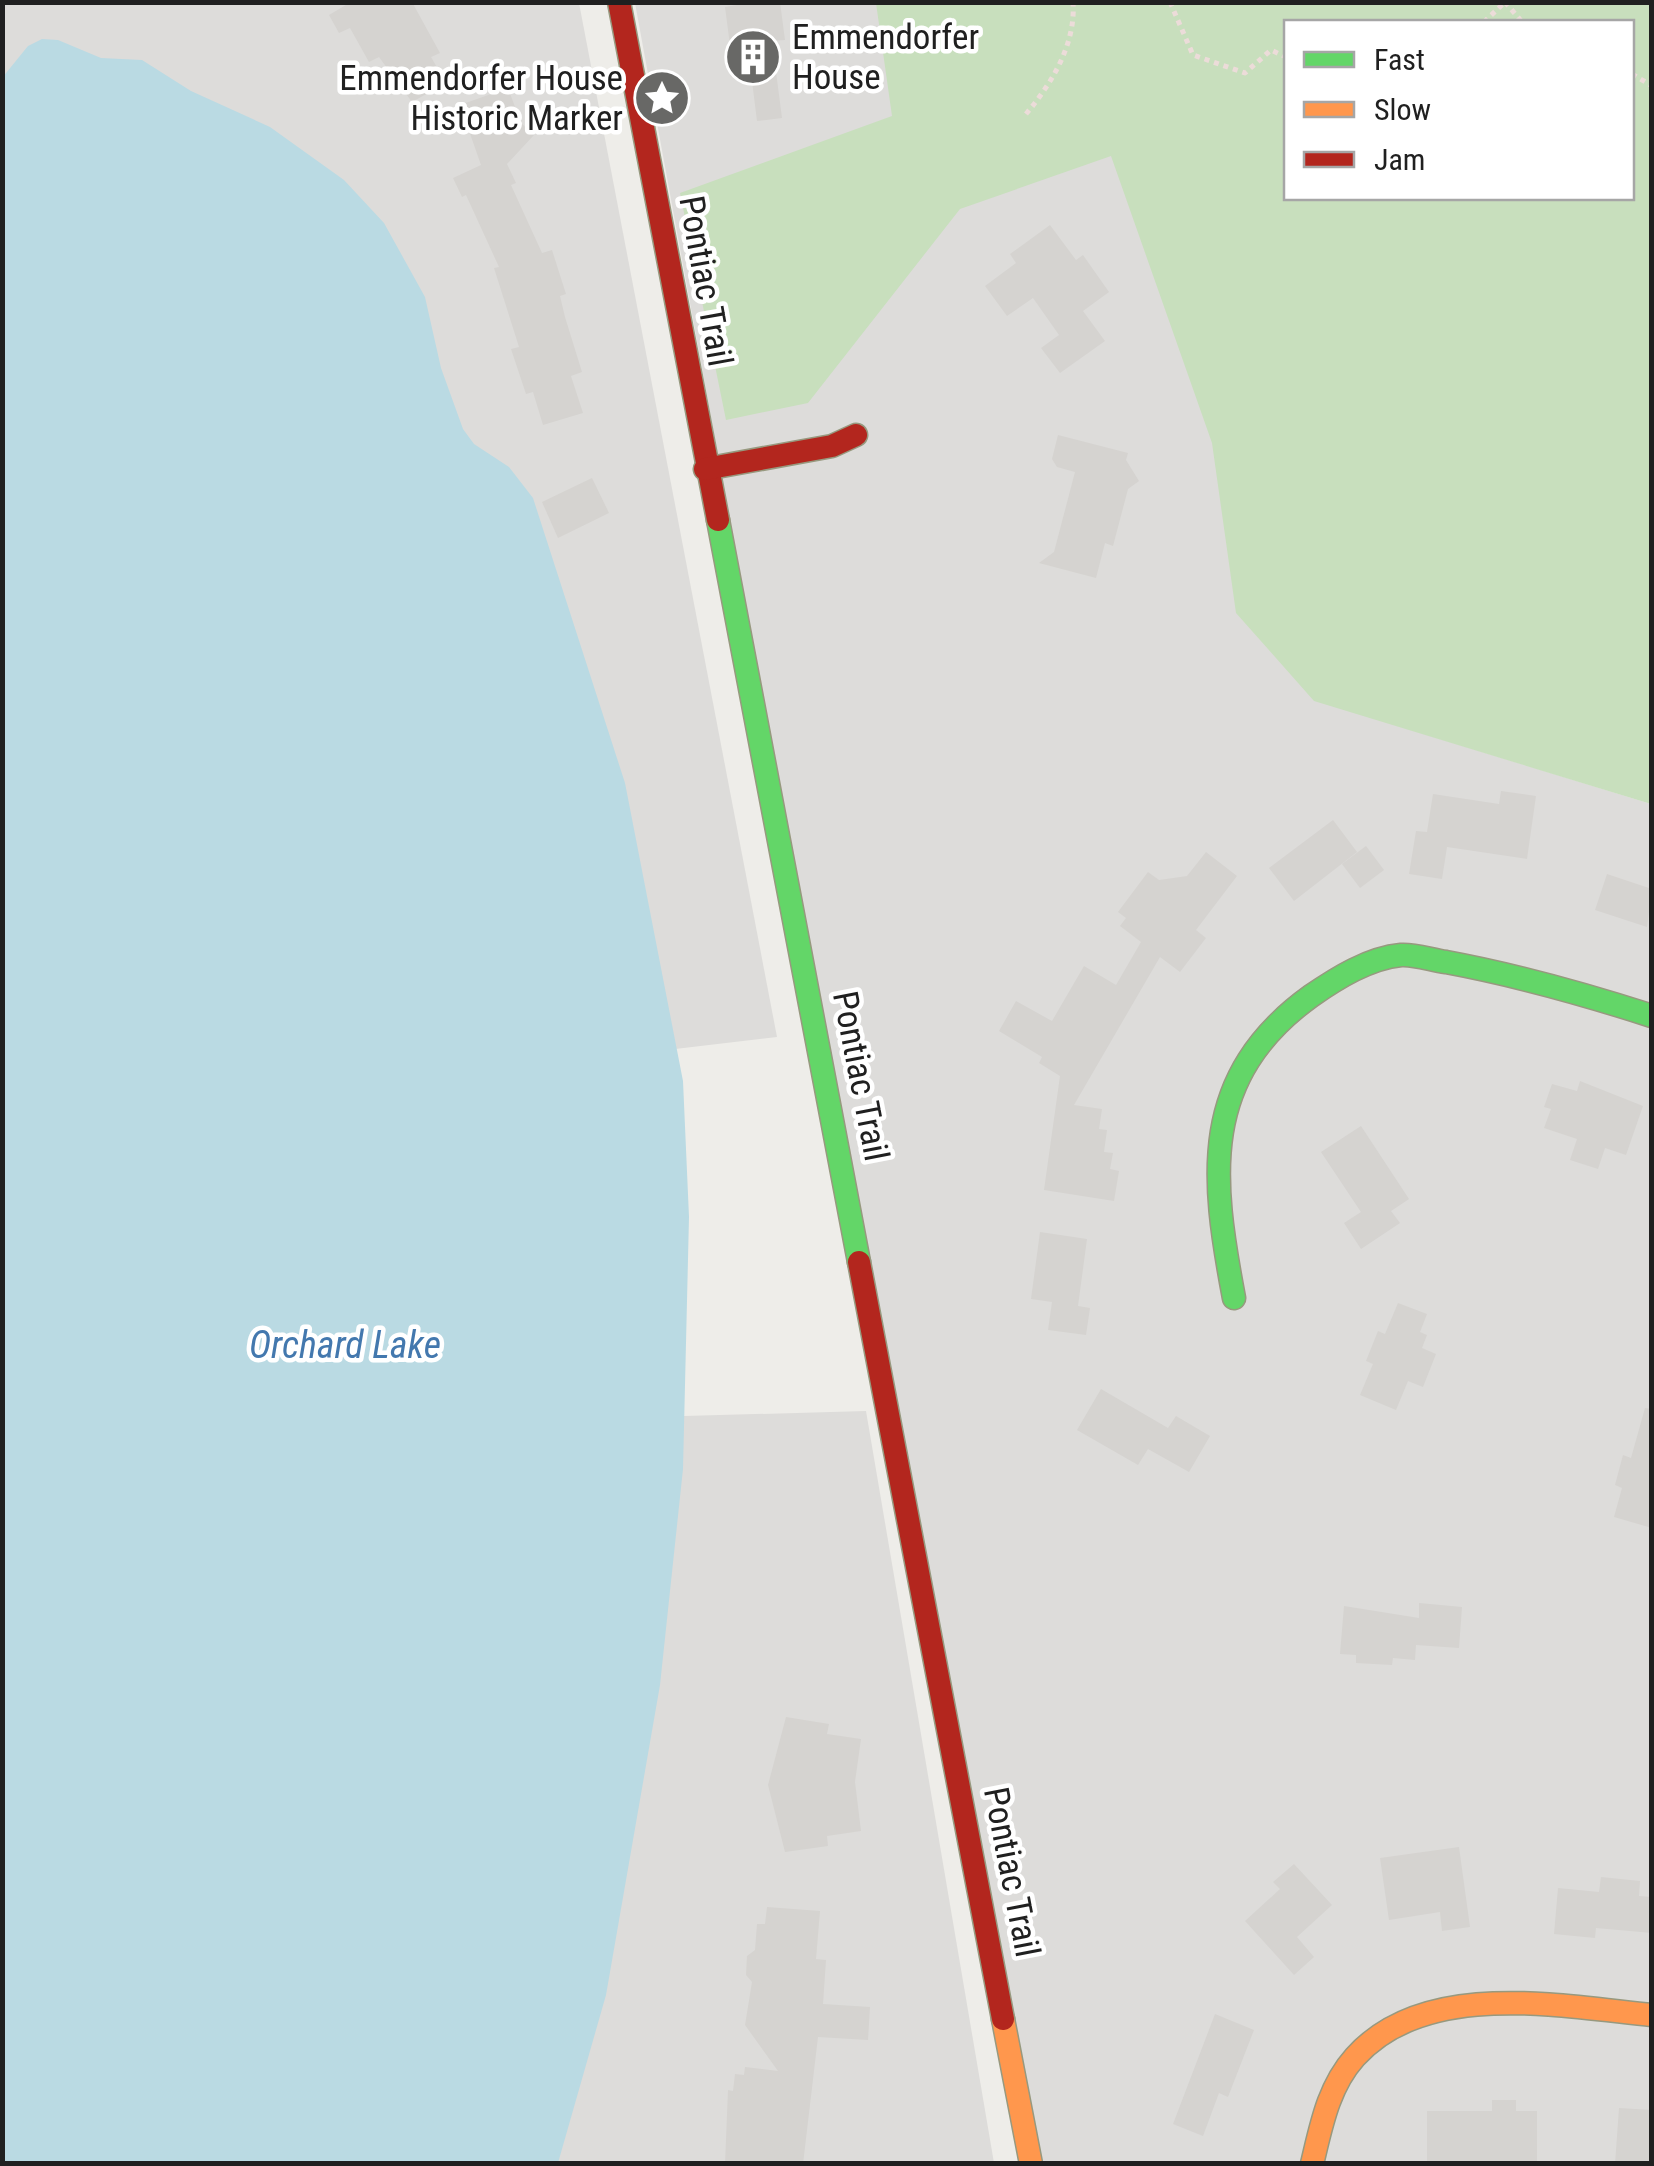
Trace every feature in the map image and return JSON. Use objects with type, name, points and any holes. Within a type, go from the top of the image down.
[{"type":"main road","name":"Pontiac Trail","points":[[619,2],[1031,2164]]},
{"type":"main road","points":[[705,469],[832,446],[856,435]]},
{"type":"main road","points":[[1234,1298],[1214,1196],[1219,1126],[1234,1082],[1275,1025],[1330,982],[1401,955],[1498,970],[1652,1016]]},
{"type":"main road","points":[[1312,2164],[1321,2120],[1338,2081],[1372,2042],[1402,2021],[1446,2007],[1527,2004],[1652,2015]]},
{"type":"path","points":[[1026,114],[1056,79],[1074,22],[1073,2]]},
{"type":"path","points":[[1170,2],[1193,55],[1244,73],[1271,50],[1284,56]]},
{"type":"path","points":[[1486,20],[1505,2]]},
{"type":"shaded area","points":[[3,3],[579,3],[777,1037],[253,1099],[3,712]]},
{"type":"shaded area","points":[[635,3],[1191,3],[1314,700],[1651,804],[1651,2163],[1031,2163]]},
{"type":"shaded area","points":[[866,1411],[994,2163],[476,2164],[613,1418]]},
{"type":"green space","points":[[876,3],[1651,3],[1651,804],[1314,701],[1236,613],[1212,443],[1111,156],[960,209],[808,403],[726,420],[680,193],[892,116]]},
{"type":"water","name":"Orchard Lake","points":[[42,39],[58,40],[101,58],[142,60],[191,91],[270,127],[344,180],[384,223],[425,297],[441,368],[463,429],[474,444],[509,467],[533,498],[625,783],[683,1081],[689,1217],[683,1469],[660,1685],[606,1995],[558,2163],[3,2163],[2,78],[28,46]]},
{"type":"building","points":[[351,2],[412,2],[440,53],[431,57],[446,83],[412,102],[379,57],[369,62],[350,28],[339,33],[329,15]]},
{"type":"building","name":"Emmendorfer House","points":[[780,2],[785,40],[772,41],[782,118],[757,121],[751,73],[734,76],[725,7]]},
{"type":"building","points":[[508,88],[521,123],[534,135],[507,164],[516,183],[511,185],[542,253],[552,250],[566,294],[560,296],[565,317],[582,372],[571,376],[583,413],[543,425],[533,392],[526,394],[511,349],[519,347],[494,268],[499,267],[466,195],[462,197],[453,178],[481,165],[460,105]]},
{"type":"building","points":[[1050,225],[1076,260],[1083,255],[1109,292],[1083,311],[1105,341],[1060,373],[1041,348],[1059,335],[1033,298],[1007,316],[985,286],[1016,263],[1010,254]]},
{"type":"building","points":[[1058,435],[1128,453],[1126,460],[1139,481],[1128,489],[1113,546],[1105,543],[1096,578],[1039,563],[1054,552],[1075,472],[1057,467],[1052,459]]},
{"type":"building","points":[[592,478],[609,513],[558,538],[542,502]]},
{"type":"building","points":[[1501,791],[1536,796],[1527,859],[1447,847],[1442,879],[1409,874],[1416,831],[1427,832],[1433,794],[1499,804]]},
{"type":"building","points":[[1333,820],[1357,852],[1294,901],[1269,868]]},
{"type":"building","points":[[1366,846],[1384,870],[1360,888],[1342,864]]},
{"type":"building","points":[[1206,852],[1237,876],[1196,930],[1206,938],[1180,972],[1160,957],[1074,1105],[1102,1109],[1099,1129],[1107,1130],[1104,1152],[1113,1153],[1110,1169],[1119,1171],[1114,1201],[1044,1190],[1060,1076],[1039,1063],[1042,1057],[999,1031],[1016,1001],[1052,1021],[1084,966],[1116,985],[1141,942],[1120,926],[1126,918],[1118,912],[1148,872],[1159,880],[1187,876]]},
{"type":"building","points":[[1607,874],[1652,889],[1647,927],[1595,910]]},
{"type":"building","points":[[1580,1081],[1643,1106],[1626,1155],[1605,1148],[1598,1169],[1570,1160],[1577,1139],[1544,1128],[1551,1109],[1544,1107],[1552,1084],[1577,1091]]},
{"type":"building","points":[[1361,1126],[1409,1199],[1391,1211],[1400,1223],[1361,1249],[1344,1223],[1361,1212],[1321,1152]]},
{"type":"building","points":[[1040,1232],[1087,1239],[1078,1306],[1090,1308],[1086,1335],[1048,1330],[1052,1302],[1031,1299]]},
{"type":"building","points":[[1398,1303],[1427,1314],[1420,1332],[1427,1335],[1422,1348],[1436,1354],[1423,1387],[1408,1381],[1396,1410],[1360,1395],[1373,1364],[1366,1361],[1378,1331],[1385,1334]]},
{"type":"building","points":[[1101,1389],[1168,1428],[1176,1416],[1210,1436],[1189,1472],[1148,1449],[1138,1465],[1077,1430]]},
{"type":"building","points":[[1645,1408],[1652,1409],[1652,1528],[1614,1517],[1622,1488],[1615,1485],[1623,1455],[1631,1458]]},
{"type":"building","points":[[1419,1603],[1462,1607],[1459,1648],[1416,1645],[1415,1660],[1393,1658],[1392,1665],[1356,1663],[1356,1655],[1340,1654],[1344,1606],[1419,1618]]},
{"type":"building","points":[[786,1717],[829,1724],[827,1734],[861,1739],[855,1782],[861,1831],[827,1836],[828,1846],[785,1852],[768,1785]]},
{"type":"building","points":[[1459,1847],[1470,1927],[1442,1931],[1440,1912],[1389,1920],[1380,1858]]},
{"type":"building","points":[[1294,1864],[1332,1905],[1297,1937],[1314,1957],[1294,1975],[1245,1921],[1280,1889],[1273,1882]]},
{"type":"building","points":[[1601,1877],[1640,1881],[1639,1896],[1652,1897],[1652,1933],[1596,1928],[1595,1938],[1554,1934],[1558,1888],[1599,1892]]},
{"type":"building","points":[[767,1907],[820,1911],[816,1959],[826,1960],[823,2004],[870,2007],[868,2040],[818,2037],[803,2164],[725,2164],[728,2090],[733,2091],[735,2074],[744,2075],[745,2067],[778,2071],[745,2025],[752,1982],[746,1975],[747,1956],[755,1950],[757,1924],[765,1924]]},
{"type":"building","points":[[1215,2014],[1254,2030],[1228,2097],[1219,2093],[1203,2136],[1173,2124]]},
{"type":"building","points":[[1492,2100],[1516,2100],[1516,2111],[1537,2111],[1537,2164],[1427,2164],[1427,2111],[1492,2111]]},
{"type":"building","points":[[1619,2108],[1652,2110],[1652,2164],[1615,2164]]},
{"type":"traffic: fast","points":[[718,520],[859,1262]]},
{"type":"traffic: fast","points":[[1234,1298],[1219,1171],[1222,1132],[1231,1095],[1248,1060],[1275,1027],[1321,989],[1365,965],[1406,955],[1524,979],[1652,1016]]},
{"type":"traffic: slow","points":[[1312,2164],[1327,2108],[1346,2069],[1384,2032],[1418,2016],[1496,2003],[1652,2015]]},
{"type":"traffic: slow","points":[[1003,2019],[1031,2164]]},
{"type":"traffic: jam","points":[[619,2],[718,520]]},
{"type":"traffic: jam","points":[[705,469],[832,446],[856,435]]},
{"type":"traffic: jam","points":[[859,1262],[1003,2019]]},
{"type":"place","name":"Emmendorfer House","points":[[753,57]]},
{"type":"place","name":"Emmendorfer House Historic Marker","points":[[662,98]]}]
